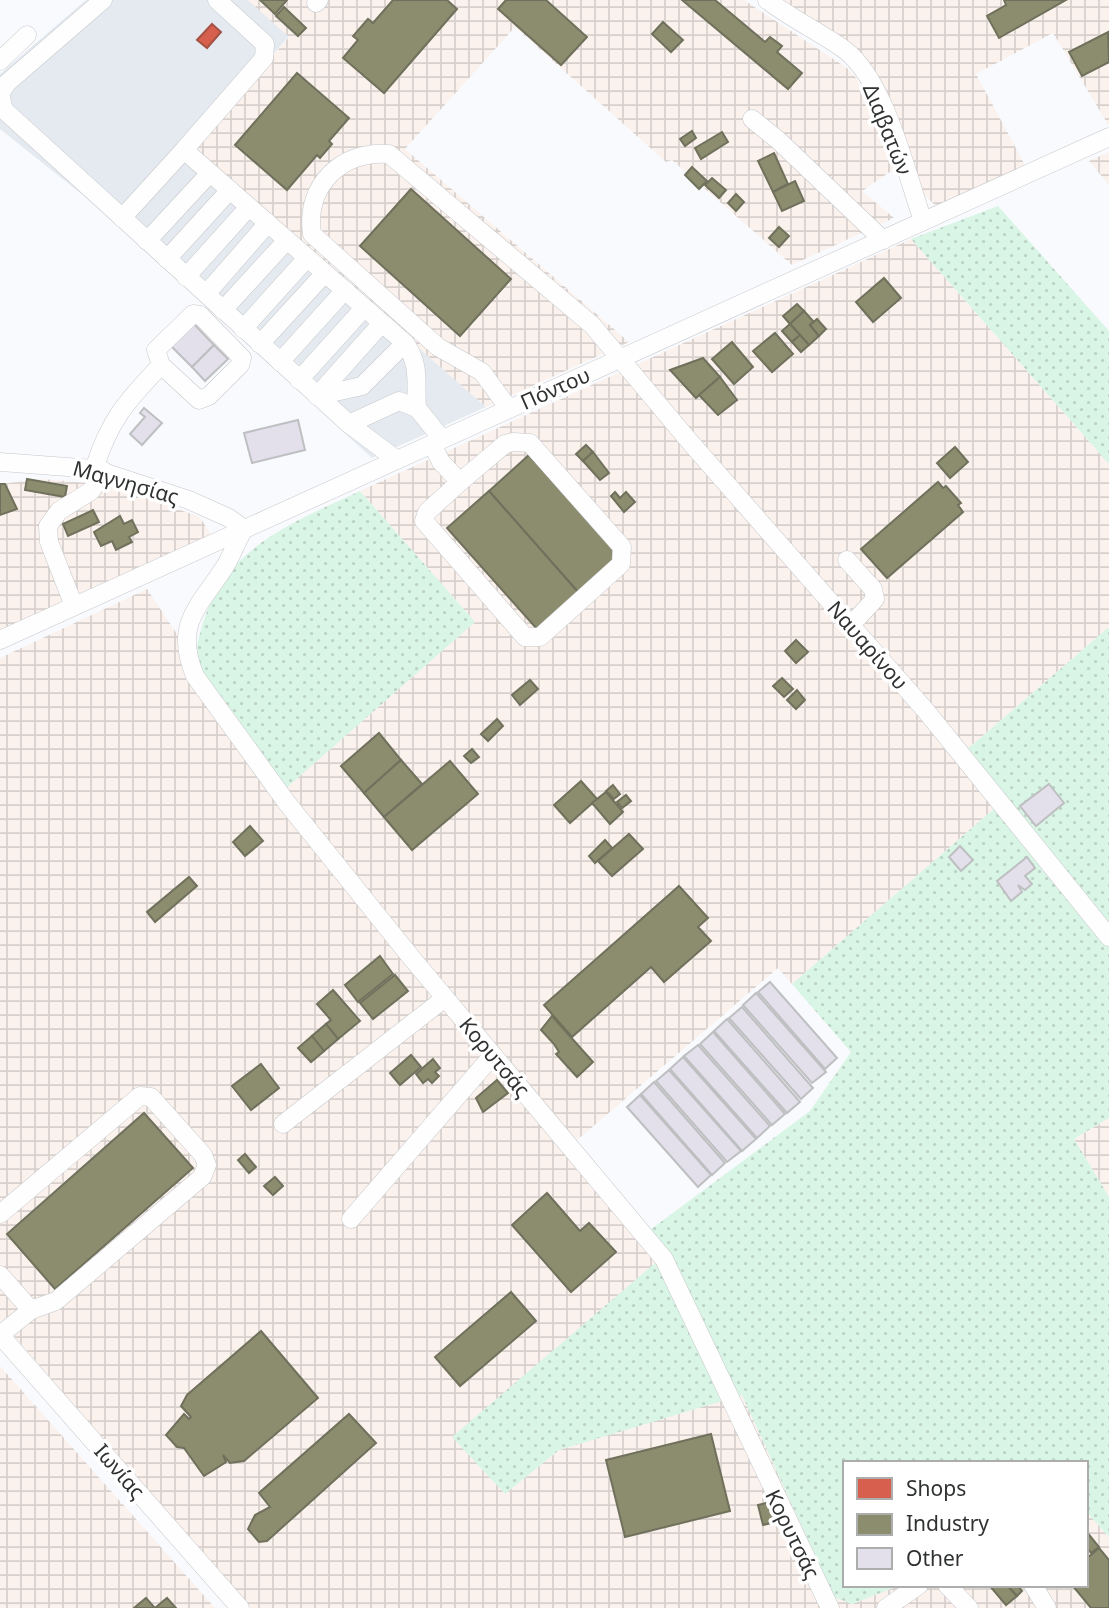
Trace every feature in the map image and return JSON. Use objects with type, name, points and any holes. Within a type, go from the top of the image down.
[{"type":"street","points":[[103,0],[7,83],[0,94],[4,110],[299,380],[349,424],[397,460]]},
{"type":"street","points":[[122,218],[264,58],[265,44],[217,0]]},
{"type":"street","name":"Διαβατών","points":[[767,0],[846,51],[862,68],[892,131],[923,221]]},
{"type":"street","points":[[0,61],[27,35]]},
{"type":"street","points":[[752,119],[778,140],[883,240]]},
{"type":"street","name":"Πόντου","points":[[0,640],[1109,137]]},
{"type":"street","points":[[184,150],[345,290],[415,356],[419,380],[417,408],[437,442],[442,461],[460,482]]},
{"type":"street","name":"Ναυαρίνου","points":[[509,409],[482,372],[439,347],[312,234],[311,213],[316,192],[336,167],[367,154],[388,155],[592,325],[690,442],[926,711],[1109,937]]},
{"type":"street","points":[[148,242],[210,173]]},
{"type":"street","points":[[167,259],[230,190]]},
{"type":"street","points":[[186,276],[249,207]]},
{"type":"street","points":[[206,295],[268,223]]},
{"type":"street","points":[[223,310],[287,240]]},
{"type":"street","points":[[243,329],[307,258]]},
{"type":"street","points":[[260,344],[325,274]]},
{"type":"street","points":[[280,362],[345,290]]},
{"type":"street","points":[[299,380],[364,308]]},
{"type":"street","points":[[193,313],[200,315],[242,358],[240,365],[199,400],[162,365],[156,350],[193,313]]},
{"type":"street","points":[[317,396],[382,323]]},
{"type":"street","points":[[317,396],[362,386],[405,344]]},
{"type":"street","points":[[74,606],[49,542],[48,526],[59,511],[92,491],[106,433],[118,412],[162,365]]},
{"type":"street","points":[[349,424],[399,401],[417,408]]},
{"type":"street","points":[[530,443],[622,547],[624,552],[621,564],[541,637],[525,637],[424,522],[426,512],[460,482],[505,444],[530,443]]},
{"type":"street","name":"Μαγνησίας","points":[[0,462],[99,470],[201,505],[229,518],[244,529]]},
{"type":"street","name":"Κορυτσάς","points":[[244,529],[227,564],[192,613],[186,630],[189,661],[195,676],[287,803],[445,999],[664,1259],[830,1608]]},
{"type":"street","points":[[847,559],[873,589],[875,599],[851,625]]},
{"type":"street","points":[[283,1125],[445,999]]},
{"type":"street","points":[[351,1219],[493,1055]]},
{"type":"street","points":[[0,1214],[139,1096],[151,1097],[206,1160],[206,1172],[56,1301],[32,1310],[0,1335]]},
{"type":"street","points":[[0,1275],[32,1310]]},
{"type":"street","name":"Ιωνίας","points":[[0,1335],[240,1608]]},
{"type":"street","points":[[886,1608],[916,1587]]},
{"type":"street","points":[[949,1587],[969,1608]]},
{"type":"street","points":[[1034,1587],[1047,1608]]},
{"type":"shaded area","points":[[86,0],[248,0],[289,36],[192,149],[486,407],[372,458],[84,196],[0,129],[0,74]]},
{"type":"shaded area","points":[[248,0],[744,0],[847,68],[857,79],[894,169],[862,191],[894,218],[792,265],[672,160],[666,162],[515,27],[405,149],[629,342],[486,407],[192,149],[289,37]]},
{"type":"shaded area","points":[[773,0],[1109,0],[1109,126],[1053,33],[976,74],[1026,167],[942,207],[934,204],[922,193],[865,68]]},
{"type":"shaded area","points":[[1109,152],[1109,185],[1089,161]]},
{"type":"shaded area","points":[[911,239],[1109,464],[1109,627],[965,751],[1004,800],[792,984],[778,968],[576,1141],[668,1252],[505,1494],[559,1450],[742,1394],[834,1597],[852,1604],[896,1587],[1088,1587],[1088,1513],[1109,1537],[1109,1608],[251,1608],[0,1320],[0,658],[147,589],[282,791],[475,622],[360,491]]},
{"type":"shaded area","points":[[42,479],[110,485],[200,517],[211,535],[0,630],[0,484]]},
{"type":"shaded area","points":[[1109,1118],[1109,1197],[1074,1139]]},
{"type":"shaded area","points":[[0,1366],[215,1608],[0,1608]]},
{"type":"green space","points":[[998,206],[1109,331],[1109,464],[911,239]]},
{"type":"green space","points":[[360,491],[475,622],[283,791],[195,660],[203,624],[215,595],[231,571],[251,551],[274,534]]},
{"type":"green space","points":[[1109,627],[1109,1118],[1074,1139],[1109,1197],[1109,1537],[1088,1513],[1088,1461],[843,1461],[843,1587],[896,1587],[852,1604],[834,1597],[742,1395],[559,1450],[505,1494],[452,1437],[668,1252],[650,1230],[810,1111],[851,1052],[792,984],[1003,801],[964,752]]},
{"type":"building: Shops","points":[[212,24],[221,32],[207,48],[197,40]]},
{"type":"building: Industry","points":[[260,0],[287,0],[275,14]]},
{"type":"building: Industry","points":[[393,0],[447,0],[457,9],[384,93],[343,58],[358,40],[353,36],[368,19],[373,23]]},
{"type":"building: Industry","points":[[506,0],[546,0],[587,37],[561,65],[498,9]]},
{"type":"building: Industry","points":[[682,0],[715,0],[765,42],[770,37],[782,46],[777,52],[802,73],[788,89]]},
{"type":"building: Industry","points":[[1004,0],[1066,0],[999,38],[987,16],[1006,5]]},
{"type":"building: Industry","points":[[284,7],[306,28],[298,36],[276,16]]},
{"type":"building: Industry","points":[[663,22],[683,40],[671,52],[652,34]]},
{"type":"building: Industry","points":[[1108,32],[1109,62],[1082,76],[1069,52]]},
{"type":"building: Industry","points":[[297,73],[349,118],[329,141],[332,144],[320,158],[317,155],[287,190],[235,145]]},
{"type":"building: Industry","points":[[692,131],[696,138],[685,146],[680,139]]},
{"type":"building: Industry","points":[[722,132],[728,142],[701,159],[695,148]]},
{"type":"building: Industry","points":[[774,153],[788,184],[773,192],[758,161]]},
{"type":"building: Industry","points":[[692,167],[707,181],[699,189],[685,175]]},
{"type":"building: Industry","points":[[712,178],[726,190],[719,198],[705,185]]},
{"type":"building: Industry","points":[[795,181],[804,201],[782,211],[773,192]]},
{"type":"building: Industry","points":[[411,189],[511,279],[460,336],[360,246]]},
{"type":"building: Industry","points":[[736,194],[744,202],[736,211],[728,203]]},
{"type":"building: Industry","points":[[779,227],[789,236],[779,247],[769,238]]},
{"type":"building: Industry","points":[[884,278],[901,298],[873,322],[856,302]]},
{"type":"building: Industry","points":[[797,304],[804,311],[790,324],[783,316]]},
{"type":"building: Industry","points":[[804,311],[814,322],[810,325],[819,336],[809,345],[790,324]]},
{"type":"building: Industry","points":[[817,319],[826,329],[819,336],[810,325]]},
{"type":"building: Industry","points":[[790,324],[800,335],[792,342],[782,331]]},
{"type":"building: Industry","points":[[775,333],[793,354],[772,372],[753,351]]},
{"type":"building: Industry","points":[[800,335],[809,345],[801,352],[792,342]]},
{"type":"building: Industry","points":[[732,342],[753,367],[734,384],[712,359]]},
{"type":"building: Industry","points":[[703,358],[720,377],[696,398],[670,370]]},
{"type":"building: Industry","points":[[720,377],[737,400],[718,415],[699,395]]},
{"type":"building: Industry","points":[[586,445],[593,452],[583,461],[576,454]]},
{"type":"building: Industry","points":[[955,447],[968,462],[950,478],[937,463]]},
{"type":"building: Industry","points":[[593,452],[609,473],[600,480],[583,461]]},
{"type":"building: Industry","points":[[529,455],[619,556],[578,592],[489,491]]},
{"type":"building: Industry","points":[[27,479],[67,486],[65,497],[25,490]]},
{"type":"building: Industry","points":[[938,482],[943,488],[946,486],[961,503],[958,505],[963,512],[887,578],[861,549]]},
{"type":"building: Industry","points":[[0,484],[5,484],[17,509],[0,515]]},
{"type":"building: Industry","points":[[489,491],[578,592],[537,629],[447,528]]},
{"type":"building: Industry","points":[[615,492],[620,498],[626,492],[635,502],[624,512],[611,496]]},
{"type":"building: Industry","points":[[93,510],[99,522],[68,536],[63,524]]},
{"type":"building: Industry","points":[[120,516],[124,524],[132,520],[138,532],[129,537],[132,542],[116,550],[112,541],[101,546],[94,532]]},
{"type":"building: Industry","points":[[796,640],[808,652],[796,663],[785,651]]},
{"type":"building: Industry","points":[[782,678],[793,689],[784,697],[773,686]]},
{"type":"building: Industry","points":[[530,680],[538,689],[520,705],[512,695]]},
{"type":"building: Industry","points":[[797,690],[805,700],[796,709],[787,700]]},
{"type":"building: Industry","points":[[497,719],[503,726],[488,741],[481,734]]},
{"type":"building: Industry","points":[[379,733],[401,760],[364,793],[341,766]]},
{"type":"building: Industry","points":[[472,749],[479,757],[471,763],[464,756]]},
{"type":"building: Industry","points":[[401,760],[422,784],[384,817],[364,793]]},
{"type":"building: Industry","points":[[450,761],[478,794],[412,850],[384,817]]},
{"type":"building: Industry","points":[[581,781],[597,799],[570,823],[554,805]]},
{"type":"building: Industry","points":[[613,785],[620,794],[614,799],[606,791]]},
{"type":"building: Industry","points":[[606,792],[623,812],[610,824],[592,803]]},
{"type":"building: Industry","points":[[626,795],[631,801],[622,808],[617,802]]},
{"type":"building: Industry","points":[[250,826],[263,841],[245,856],[233,842]]},
{"type":"building: Industry","points":[[629,834],[643,849],[612,876],[598,861]]},
{"type":"building: Industry","points":[[605,840],[612,848],[595,863],[589,856]]},
{"type":"building: Industry","points":[[189,877],[197,886],[155,922],[147,912]]},
{"type":"building: Industry","points":[[679,886],[708,918],[698,927],[711,941],[664,982],[651,967],[572,1037],[544,1005]]},
{"type":"building: Industry","points":[[380,956],[393,974],[358,1002],[345,985]]},
{"type":"building: Industry","points":[[395,975],[408,991],[373,1019],[360,1003]]},
{"type":"building: Industry","points":[[333,990],[360,1021],[338,1039],[326,1024],[331,1020],[317,1004]]},
{"type":"building: Industry","points":[[552,1016],[593,1062],[577,1077],[556,1054],[559,1052],[554,1044],[541,1030]]},
{"type":"building: Industry","points":[[326,1024],[338,1039],[324,1051],[312,1036]]},
{"type":"building: Industry","points":[[312,1036],[324,1051],[311,1062],[298,1048]]},
{"type":"building: Industry","points":[[411,1055],[421,1067],[400,1085],[390,1073]]},
{"type":"building: Industry","points":[[433,1059],[440,1068],[435,1072],[439,1076],[432,1083],[428,1079],[423,1083],[416,1074]]},
{"type":"building: Industry","points":[[261,1064],[279,1088],[251,1110],[232,1086]]},
{"type":"building: Industry","points":[[497,1080],[508,1093],[483,1112],[476,1098]]},
{"type":"building: Industry","points":[[144,1113],[193,1168],[55,1289],[7,1234]]},
{"type":"building: Industry","points":[[245,1154],[256,1167],[249,1173],[238,1160]]},
{"type":"building: Industry","points":[[275,1177],[283,1186],[273,1195],[264,1186]]},
{"type":"building: Industry","points":[[547,1193],[580,1231],[589,1223],[616,1252],[571,1292],[512,1225]]},
{"type":"building: Industry","points":[[511,1292],[536,1321],[460,1386],[435,1357]]},
{"type":"building: Industry","points":[[261,1331],[318,1398],[244,1461],[230,1463],[223,1455],[226,1462],[204,1476],[184,1448],[177,1447],[166,1435],[184,1414],[189,1419],[191,1417],[181,1406],[187,1395]]},
{"type":"building: Industry","points":[[349,1414],[376,1443],[267,1541],[259,1542],[248,1529],[255,1515],[270,1507],[259,1493]]},
{"type":"building: Industry","points":[[711,1434],[730,1511],[625,1537],[606,1460]]},
{"type":"building: Industry","points":[[771,1502],[776,1522],[763,1525],[758,1505]]},
{"type":"building: Industry","points":[[1088,1533],[1099,1547],[1091,1553],[1088,1549]]},
{"type":"building: Industry","points":[[1099,1548],[1109,1560],[1109,1608],[1091,1608],[1074,1587],[1088,1587],[1088,1557]]},
{"type":"building: Industry","points":[[991,1587],[1009,1587],[1017,1596],[1006,1605]]},
{"type":"building: Industry","points":[[1009,1587],[1019,1587],[1022,1591],[1017,1596]]},
{"type":"building: Industry","points":[[146,1598],[155,1608],[134,1608]]},
{"type":"building: Industry","points":[[167,1598],[176,1608],[155,1608]]},
{"type":"building: Other","points":[[193,323],[214,345],[192,367],[170,345]]},
{"type":"building: Other","points":[[214,345],[228,359],[205,381],[192,367]]},
{"type":"building: Other","points":[[144,408],[162,423],[142,445],[130,434],[145,417],[140,413]]},
{"type":"building: Other","points":[[298,420],[305,450],[252,463],[244,433]]},
{"type":"building: Other","points":[[1049,784],[1064,803],[1036,826],[1020,806]]},
{"type":"building: Other","points":[[960,846],[973,860],[961,871],[949,857]]},
{"type":"building: Other","points":[[1027,857],[1035,868],[1025,876],[1032,884],[1025,890],[1018,885],[1022,892],[1011,901],[997,881]]},
{"type":"building: Other","points":[[770,982],[837,1058],[825,1069],[758,992]]},
{"type":"building: Other","points":[[756,993],[826,1072],[812,1083],[743,1005]]},
{"type":"building: Other","points":[[742,1007],[813,1088],[801,1099],[729,1018]]},
{"type":"building: Other","points":[[727,1019],[800,1102],[787,1113],[714,1031]]},
{"type":"building: Other","points":[[713,1032],[785,1114],[772,1125],[700,1044]]},
{"type":"building: Other","points":[[698,1045],[770,1126],[757,1138],[684,1056]]},
{"type":"building: Other","points":[[683,1057],[756,1139],[742,1151],[670,1069]]},
{"type":"building: Other","points":[[669,1070],[741,1151],[727,1162],[656,1081]]},
{"type":"building: Other","points":[[654,1082],[725,1163],[712,1175],[641,1094]]},
{"type":"building: Other","points":[[640,1095],[711,1175],[698,1187],[627,1107]]}]
